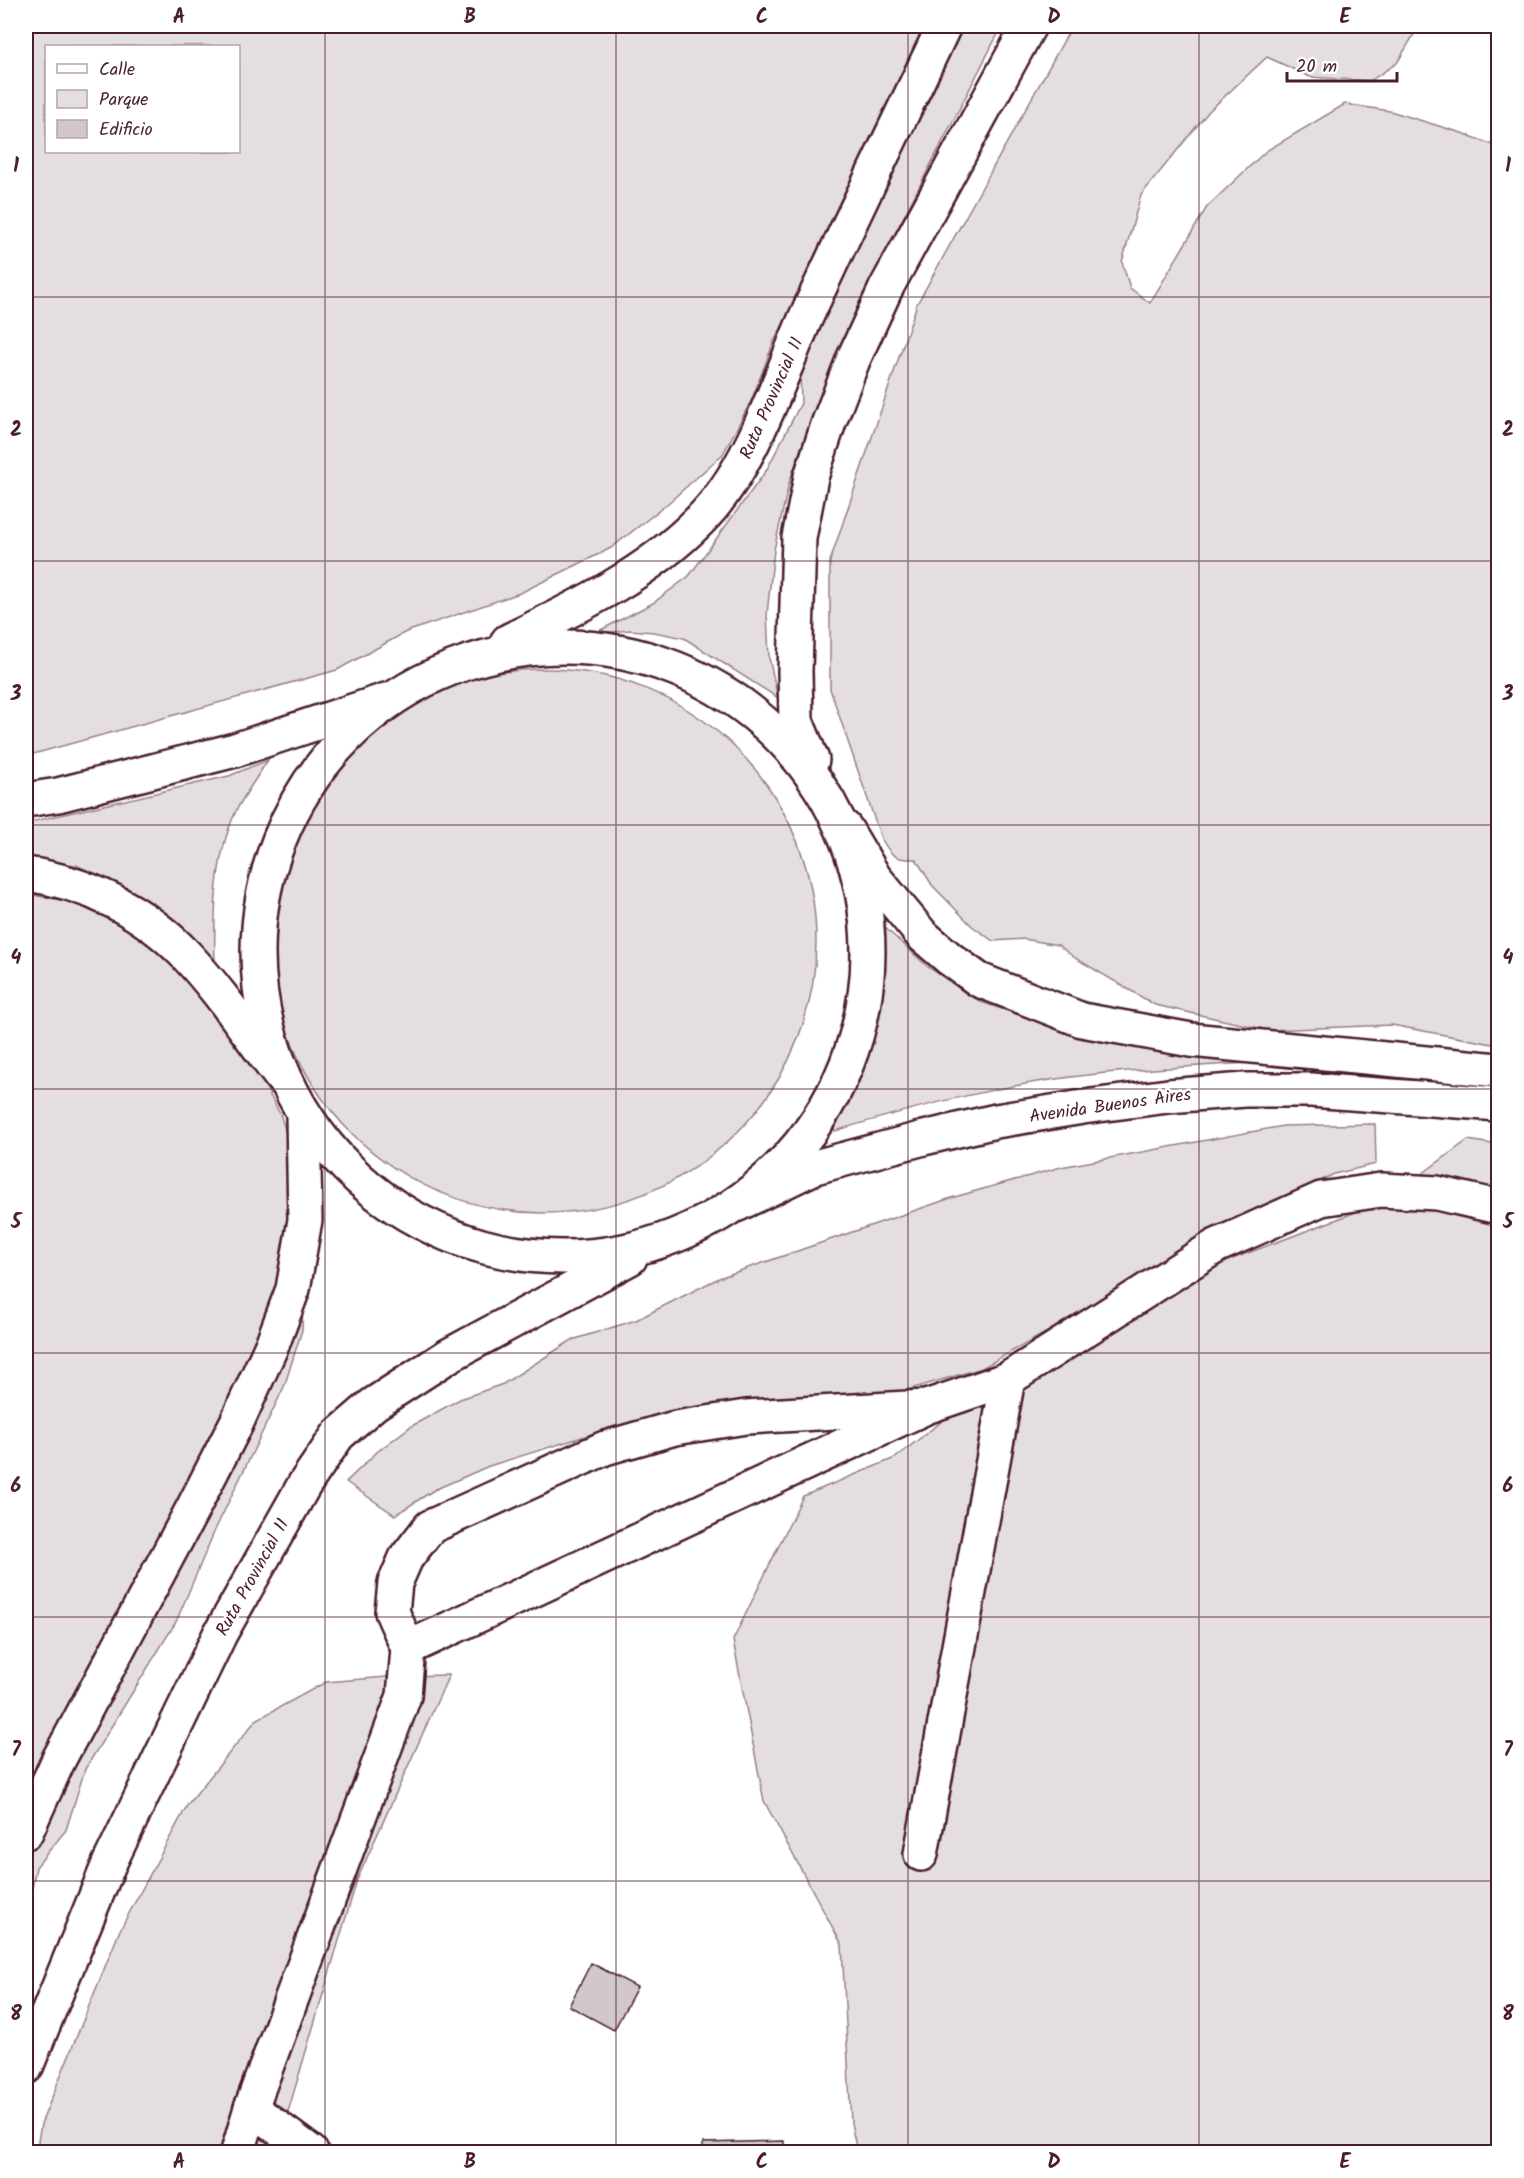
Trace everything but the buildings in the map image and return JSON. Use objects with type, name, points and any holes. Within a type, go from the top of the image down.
[{"type":"main road","name":"Ruta Provincial 11","points":[[386,700],[575,609],[659,558],[701,520],[740,469],[836,251],[944,26]]},
{"type":"main road","points":[[1029,26],[886,288],[853,360],[811,477],[800,538],[795,670],[796,721],[821,785],[874,877],[929,941],[979,980],[1082,1020],[1191,1040],[1498,1070]]},
{"type":"main road","points":[[471,659],[550,645],[629,652],[693,675],[704,679],[770,724],[821,785]]},
{"type":"main road","points":[[26,800],[58,795],[235,750],[386,700]]},
{"type":"main road","points":[[282,1078],[258,997],[258,912],[280,831],[324,759],[386,700]]},
{"type":"main road","points":[[736,1205],[800,1148],[844,1076],[868,995],[868,910],[845,828]]},
{"type":"main road","points":[[26,874],[75,884],[111,899],[153,927],[185,954],[217,991],[282,1078],[303,1116],[355,1178],[421,1224],[498,1251],[579,1258],[658,1243]]},
{"type":"main road","name":"Avenida Buenos Aires","points":[[658,1243],[815,1167],[976,1126],[1083,1107],[1168,1096],[1245,1090],[1300,1090],[1498,1104]]},
{"type":"main road","points":[[26,1832],[59,1759],[237,1422],[272,1345],[294,1289],[305,1220],[303,1116]]},
{"type":"main road","points":[[408,1648],[926,1407],[1008,1379],[1216,1246],[1321,1199],[1381,1190],[1437,1193],[1498,1207]]},
{"type":"main road","name":"Ruta Provincial 11","points":[[26,2067],[110,1864],[220,1634],[304,1485],[338,1435],[374,1404],[448,1356],[658,1243]]},
{"type":"main road","points":[[921,1854],[1008,1379]]},
{"type":"main road","points":[[238,2152],[251,2108],[404,1696],[408,1648],[392,1612],[395,1583],[406,1558],[430,1527],[605,1448],[675,1428],[746,1418],[926,1407]]},
{"type":"main road","points":[[251,2108],[311,2152]]},
{"type":"green space","points":[[26,26],[925,26],[823,254],[774,341],[752,399],[723,454],[666,505],[611,548],[520,593],[406,632],[337,670],[26,756]]},
{"type":"green space","points":[[952,26],[1002,26],[861,300],[814,410],[789,483],[774,550],[767,614],[769,658],[778,698],[684,638],[630,630],[593,634],[653,603],[689,576],[766,471],[801,403],[799,341]]},
{"type":"green space","points":[[1072,26],[1419,26],[1397,63],[1370,81],[1310,77],[1267,57],[1209,111],[1141,195],[1122,262],[1130,288],[1150,303],[1207,207],[1266,151],[1345,104],[1390,111],[1465,134],[1498,147],[1498,1045],[1392,1025],[1268,1030],[1155,1005],[1075,958],[1058,945],[1024,939],[993,941],[972,926],[932,885],[916,859],[894,856],[881,838],[830,689],[830,561],[917,304]]},
{"type":"green space","points":[[544,669],[597,674],[648,690],[695,715],[736,749],[770,790],[795,837],[811,888],[816,941],[811,994],[795,1045],[770,1092],[736,1133],[695,1167],[648,1192],[597,1208],[544,1213],[491,1208],[440,1192],[393,1167],[352,1133],[318,1092],[293,1045],[277,994],[272,941],[277,888],[293,837],[318,790],[352,749],[393,715],[440,690],[491,674]]},
{"type":"green space","points":[[268,760],[236,811],[223,849],[216,889],[215,971],[185,931],[139,895],[76,865],[26,859],[26,823],[229,776]]},
{"type":"green space","points":[[26,894],[103,907],[190,971],[235,1030],[280,1114],[302,1181],[304,1287],[302,1330],[284,1387],[215,1530],[176,1622],[85,1769],[66,1830],[36,1867],[26,1921]]},
{"type":"green space","points":[[880,923],[928,967],[981,1002],[1050,1025],[1292,1060],[1121,1072],[1031,1083],[932,1104],[835,1131],[826,1117],[854,1065],[870,1020],[881,963]]},
{"type":"green space","points":[[1375,1124],[1376,1164],[1334,1174],[1148,1269],[1081,1313],[982,1368],[897,1393],[730,1403],[595,1433],[489,1466],[434,1490],[395,1515],[346,1482],[378,1451],[410,1427],[460,1399],[503,1384],[572,1340],[636,1320],[719,1278],[951,1198],[1061,1167],[1283,1126]]},
{"type":"green space","points":[[1468,1140],[1498,1145],[1498,2152],[857,2152],[851,2123],[842,1945],[764,1801],[733,1640],[803,1496],[895,1458],[951,1414],[1026,1388],[1131,1314],[1227,1261],[1385,1201]]},
{"type":"green space","points":[[449,1675],[357,1880],[276,2152],[36,2152],[41,2124],[120,1930],[188,1804],[256,1720],[326,1682],[399,1676]]}]
